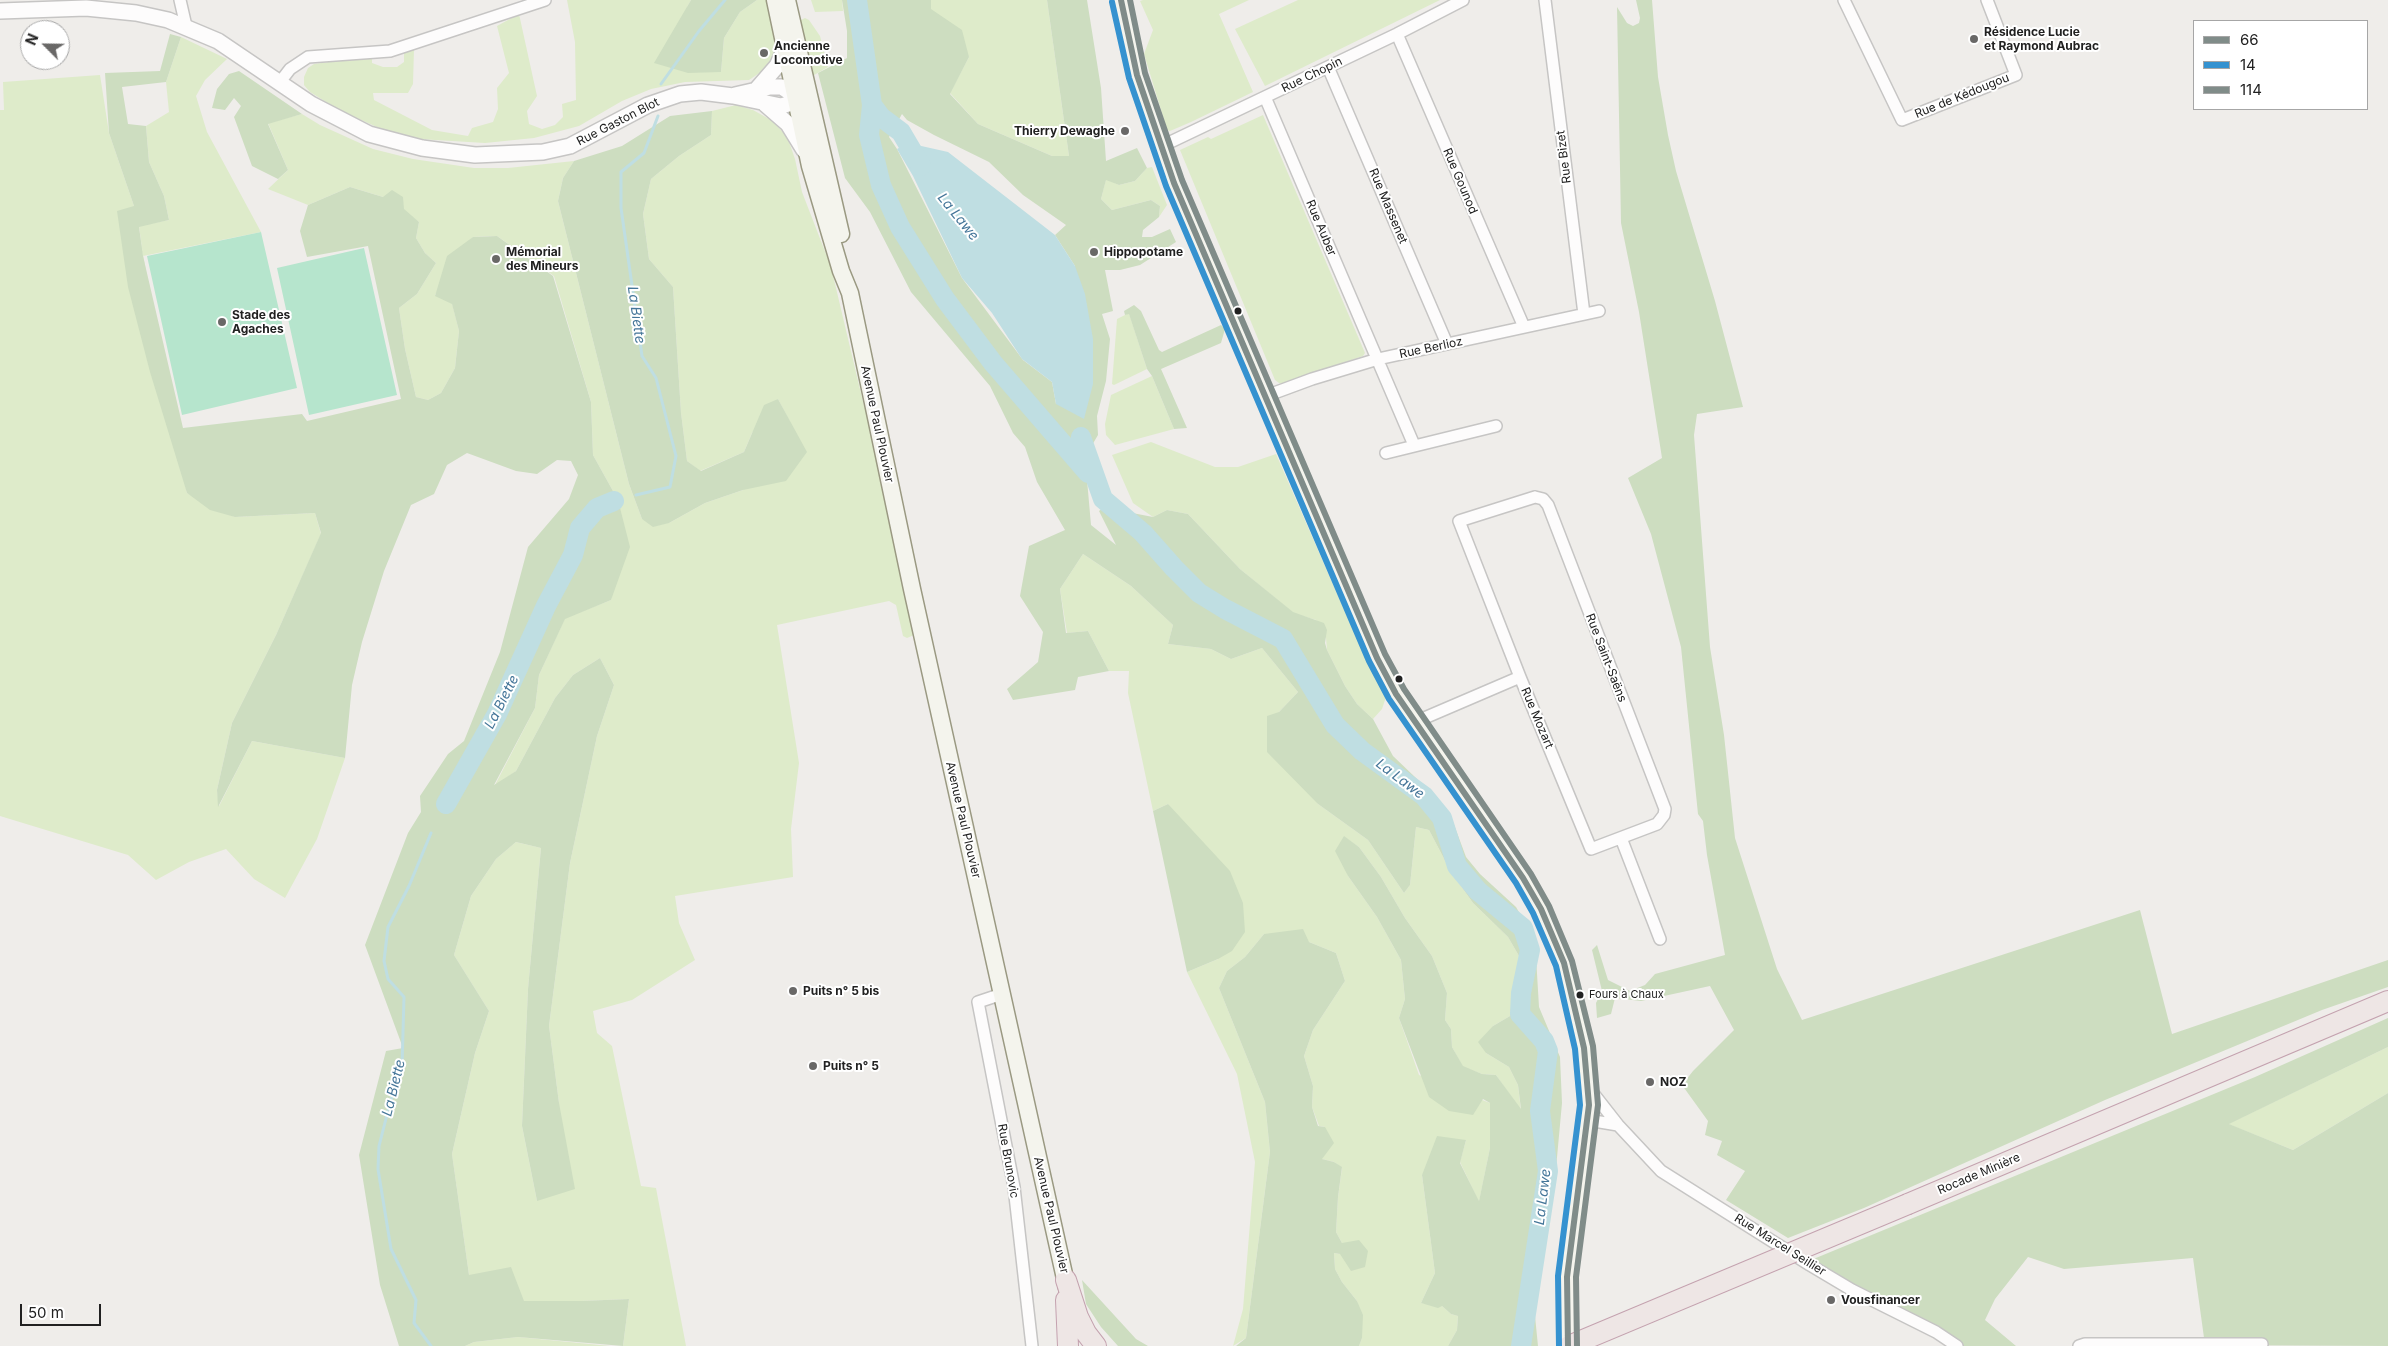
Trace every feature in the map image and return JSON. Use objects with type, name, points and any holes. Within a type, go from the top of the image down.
[{"type":"highway","name":"Rocade Minière","points":[[1568,1346],[2388,1001]]},
{"type":"highway","points":[[1066,1280],[1068,1346]]},
{"type":"highway","points":[[1066,1280],[1078,1317],[1086,1333],[1096,1346]]},
{"type":"main road","name":"Avenue Paul Plouvier","points":[[775,0],[810,166],[841,271],[850,293],[914,598],[1066,1280],[1079,1346]]},
{"type":"main road","name":"Avenue Paul Plouvier","points":[[787,0],[850,276],[850,293]]},
{"type":"main road","points":[[1121,0],[1137,75],[1160,147],[1377,658],[1396,694],[1502,845],[1541,909],[1564,963],[1584,1048],[1589,1088],[1588,1120],[1567,1277],[1568,1346]]},
{"type":"street","points":[[180,0],[186,26]]},
{"type":"street","points":[[280,82],[290,69],[308,57],[390,51],[545,0]]},
{"type":"street","name":"Rue Chopin","points":[[1160,147],[1397,34],[1463,0]]},
{"type":"street","name":"Rue Bizet","points":[[1545,0],[1584,314]]},
{"type":"street","name":"Rue de Kédougou","points":[[1844,0],[1902,120],[2016,75],[1987,0]]},
{"type":"street","name":"Rue Gaston Blot","points":[[0,11],[64,8],[111,10],[150,16],[186,26],[230,48],[311,104],[369,134],[422,148],[475,156],[543,152],[570,146],[648,105],[680,94],[701,92],[734,96],[759,96],[782,87],[797,98]]},
{"type":"street","name":"Rue Gounod","points":[[1397,34],[1524,327]]},
{"type":"street","points":[[759,96],[777,66],[784,51],[784,44]]},
{"type":"street","name":"Rue Massenet","points":[[1328,67],[1448,344]]},
{"type":"street","points":[[804,79],[797,98],[828,181]]},
{"type":"street","name":"Rue Gaston Blot","points":[[759,96],[777,112],[795,133],[810,166]]},
{"type":"street","name":"Rue Auber","points":[[1265,97],[1414,445]]},
{"type":"street","name":"Rue Berlioz","points":[[1266,396],[1378,359],[1599,311]]},
{"type":"street","points":[[1386,453],[1496,426]]},
{"type":"street","name":"Rue Saint-Saëns","points":[[1459,521],[1535,497],[1543,499],[1548,505],[1622,701],[1664,804],[1664,815],[1657,824]]},
{"type":"street","name":"Rue Mozart","points":[[1459,521],[1520,677],[1591,849],[1657,824]]},
{"type":"street","points":[[1415,722],[1520,677]]},
{"type":"street","points":[[1621,838],[1660,939]]},
{"type":"street","name":"Rue Brunovic","points":[[1002,994],[978,1002],[1014,1187],[1032,1346]]},
{"type":"street","name":"Rue Marcel Seillier","points":[[1589,1088],[1618,1125],[1661,1171],[1852,1290],[1936,1332],[1956,1346]]},
{"type":"street","points":[[1588,1120],[1618,1125]]},
{"type":"street","points":[[2079,1346],[2085,1344],[2262,1344]]},
{"type":"green space","points":[[567,0],[691,0],[687,7],[721,72],[724,38],[740,12],[757,0],[767,0],[772,13],[777,47],[767,68],[749,80],[685,82],[651,89],[622,101],[579,126],[534,138],[485,143],[419,139],[379,128],[339,110],[310,92],[304,85],[304,77],[308,68],[314,64],[372,56],[372,63],[383,67],[397,67],[404,62],[404,51],[414,49],[413,84],[408,93],[373,93],[374,100],[432,130],[468,136],[472,128],[493,122],[498,109],[497,88],[509,73],[497,26],[519,14],[537,96],[527,111],[529,124],[542,129],[555,125],[563,117],[562,104],[576,100],[575,42]]},
{"type":"green space","points":[[691,0],[757,0],[740,12],[724,38],[721,72],[688,73],[654,63]]},
{"type":"green space","points":[[811,0],[842,0],[843,11],[815,12]]},
{"type":"green space","points":[[842,0],[931,0],[931,9],[962,30],[969,57],[950,94],[978,124],[1052,156],[1069,156],[1047,0],[1087,0],[1101,88],[1106,161],[1137,148],[1147,168],[1135,181],[1119,185],[1106,180],[1101,199],[1112,210],[1151,200],[1160,206],[1159,217],[1143,230],[1142,237],[1152,237],[1170,229],[1176,242],[1140,265],[1120,270],[1105,270],[1113,311],[1102,314],[1110,339],[1106,381],[1097,416],[1098,435],[1085,457],[1091,525],[1116,545],[1099,511],[1114,499],[1122,511],[1153,517],[1167,510],[1188,514],[1240,569],[1293,612],[1324,623],[1327,630],[1325,643],[1327,650],[1345,686],[1357,704],[1373,719],[1393,756],[1438,799],[1453,822],[1466,857],[1480,874],[1516,907],[1535,940],[1539,1007],[1560,1057],[1562,1103],[1554,1190],[1538,1270],[1535,1316],[1538,1346],[1448,1346],[1457,1330],[1458,1316],[1451,1314],[1442,1306],[1438,1308],[1421,1303],[1435,1273],[1422,1175],[1437,1136],[1466,1140],[1460,1163],[1479,1201],[1490,1148],[1490,1103],[1483,1099],[1473,1115],[1449,1111],[1429,1097],[1399,1018],[1405,999],[1401,960],[1377,917],[1348,876],[1335,851],[1344,836],[1359,847],[1381,877],[1405,918],[1432,956],[1447,993],[1445,1020],[1451,1029],[1452,1047],[1463,1066],[1482,1074],[1496,1075],[1521,1109],[1518,1085],[1509,1067],[1486,1053],[1478,1042],[1493,1026],[1510,1016],[1519,956],[1508,937],[1473,903],[1451,872],[1429,830],[1416,827],[1410,885],[1404,893],[1368,840],[1318,804],[1267,752],[1267,716],[1279,712],[1298,692],[1262,648],[1231,659],[1211,649],[1168,644],[1173,625],[1131,586],[1083,554],[1060,589],[1066,633],[1088,631],[1109,671],[1078,677],[1075,690],[1013,700],[1007,689],[1038,662],[1043,632],[1020,596],[1029,546],[1065,530],[1037,482],[1025,447],[1013,433],[990,386],[911,292],[870,212],[845,178],[818,73],[847,58],[847,31]],"holes":[[[902,114],[907,120],[989,162],[1023,195],[1066,225],[1055,235],[1075,266],[1056,404],[1052,382],[1023,360],[962,278],[897,149],[889,137]]]},
{"type":"green space","points":[[931,0],[1047,0],[1069,156],[1052,156],[978,124],[950,93],[969,57],[930,9]]},
{"type":"green space","points":[[1249,0],[1219,14],[1253,92],[1191,122],[1170,131],[1167,130],[1144,54],[1153,30],[1140,1]]},
{"type":"green space","points":[[1298,0],[1440,0],[1265,86],[1235,29]]},
{"type":"green space","points":[[1636,0],[1652,0],[1658,77],[1676,171],[1715,301],[1743,407],[1697,414],[1694,435],[1710,647],[1724,735],[1735,838],[1777,969],[1802,1020],[2140,910],[2172,1034],[2388,960],[2388,987],[2322,1010],[2105,1100],[1864,1208],[1788,1238],[1726,1200],[1745,1171],[1717,1155],[1722,1141],[1705,1135],[1708,1121],[1682,1085],[1693,1071],[1734,1030],[1710,986],[1641,1001],[1615,998],[1611,1014],[1597,1018],[1596,1003],[1602,991],[1592,950],[1597,945],[1608,980],[1630,991],[1645,985],[1655,974],[1725,955],[1707,855],[1703,821],[1698,814],[1681,647],[1651,534],[1628,478],[1662,458],[1639,312],[1621,223],[1617,7],[1627,23],[1633,26],[1639,23],[1640,18]]},
{"type":"green space","points":[[805,18],[809,20],[820,36],[828,67],[809,78],[797,22]]},
{"type":"green space","points":[[170,34],[181,37],[166,82],[122,87],[128,124],[146,126],[149,162],[164,196],[169,220],[139,227],[143,256],[183,428],[302,414],[307,421],[401,399],[368,246],[307,257],[300,231],[308,205],[350,187],[383,197],[392,190],[403,197],[404,209],[419,222],[416,238],[425,253],[436,263],[417,294],[399,308],[405,349],[416,397],[428,400],[441,393],[455,368],[459,331],[452,304],[435,296],[447,256],[473,237],[497,236],[553,276],[591,402],[593,455],[618,500],[630,547],[611,600],[565,619],[539,675],[535,708],[494,785],[516,771],[555,698],[573,675],[600,658],[614,685],[597,736],[570,863],[549,1026],[559,1103],[575,1189],[537,1201],[522,1126],[528,989],[541,848],[516,842],[496,859],[471,896],[454,955],[489,1011],[475,1053],[452,1154],[469,1275],[511,1267],[524,1301],[629,1299],[623,1346],[518,1337],[474,1342],[465,1346],[399,1346],[380,1285],[359,1155],[386,1051],[403,1048],[365,945],[408,833],[421,812],[420,796],[448,754],[464,741],[500,652],[528,547],[569,499],[578,475],[571,461],[557,460],[537,474],[516,471],[467,453],[447,465],[434,494],[411,505],[384,571],[362,642],[352,685],[345,758],[252,741],[218,807],[217,790],[232,723],[276,635],[321,533],[315,513],[235,517],[210,510],[187,493],[150,372],[128,287],[117,211],[134,206],[109,133],[105,73],[160,71]]},
{"type":"green space","points":[[181,37],[227,59],[205,80],[196,96],[207,132],[261,232],[143,256],[139,226],[169,220],[164,196],[149,162],[146,126],[169,112],[166,82]]},
{"type":"green space","points":[[239,71],[302,114],[268,124],[288,170],[278,179],[252,166],[234,117],[241,106],[234,98],[225,110],[212,108],[217,89],[229,74]]},
{"type":"green space","points":[[100,75],[109,133],[134,206],[187,493],[235,517],[315,513],[321,534],[276,635],[232,723],[217,790],[219,806],[252,741],[345,758],[317,839],[285,898],[254,879],[226,849],[189,862],[156,880],[128,855],[0,816],[0,110],[4,110],[3,82]]},
{"type":"green space","points":[[736,105],[753,110],[771,120],[787,136],[795,159],[802,192],[831,267],[864,406],[871,426],[914,635],[907,638],[903,636],[896,605],[889,601],[777,625],[799,763],[791,829],[793,877],[675,896],[679,923],[695,960],[632,1000],[593,1011],[597,1033],[612,1046],[641,1186],[656,1188],[686,1346],[623,1346],[629,1299],[524,1301],[469,1275],[452,1154],[475,1053],[489,1011],[454,955],[471,896],[496,859],[516,842],[541,848],[528,989],[522,1126],[537,1201],[559,1103],[549,1026],[570,863],[597,736],[614,685],[600,658],[573,675],[555,698],[516,771],[494,787],[535,708],[539,675],[565,618],[611,600],[618,500],[593,455],[591,402],[554,276],[497,236],[473,237],[435,295],[452,303],[459,331],[455,368],[441,393],[428,400],[416,397],[405,349],[399,308],[417,294],[436,263],[425,253],[416,238],[419,222],[383,197],[350,187],[308,205],[268,189],[288,170],[268,123],[302,114],[320,125],[373,149],[413,159],[474,168],[508,168],[574,161],[563,178],[558,201],[629,484],[642,519],[669,523],[705,503],[743,490],[790,422],[778,399],[752,433],[744,452],[700,471],[687,461],[681,413],[673,287],[649,259],[643,214],[651,179],[679,156],[711,135],[712,111]]},
{"type":"green space","points":[[712,111],[711,135],[679,156],[651,179],[643,214],[649,259],[673,287],[681,413],[687,461],[701,471],[744,452],[764,405],[778,399],[807,452],[786,481],[743,490],[705,503],[669,523],[653,527],[642,519],[629,484],[558,201],[563,178],[574,161],[622,146],[670,116]]},
{"type":"green space","points":[[1263,115],[1365,353],[1363,356],[1284,383],[1279,383],[1275,380],[1180,150],[1208,137],[1211,139]]},
{"type":"green space","points":[[1152,167],[1167,205],[1159,217],[1160,206],[1151,200],[1112,210],[1101,199],[1106,179],[1119,185],[1135,181],[1147,168]]},
{"type":"green space","name":"Stade des Agaches","points":[[261,232],[297,388],[182,415],[147,256]]},
{"type":"green space","name":"Stade des Agaches","points":[[364,248],[397,395],[309,415],[277,268]]},
{"type":"green space","points":[[1134,305],[1141,311],[1159,350],[1162,352],[1221,325],[1225,329],[1221,343],[1161,369],[1187,428],[1174,429],[1152,376],[1147,369],[1129,314],[1125,315],[1124,311]]},
{"type":"green space","points":[[1129,313],[1147,369],[1114,385],[1112,384],[1117,319]]},
{"type":"green space","points":[[1152,376],[1174,429],[1115,445],[1106,435],[1105,424],[1111,395]]},
{"type":"green space","points":[[1151,442],[1215,467],[1238,467],[1276,454],[1346,614],[1386,697],[1382,709],[1373,719],[1357,704],[1345,686],[1327,650],[1326,638],[1316,620],[1293,613],[1240,569],[1188,514],[1167,510],[1153,517],[1133,503],[1112,455]]},
{"type":"green space","points":[[1083,554],[1131,586],[1173,625],[1168,644],[1211,649],[1231,659],[1262,648],[1298,692],[1279,712],[1318,804],[1368,840],[1404,893],[1410,885],[1416,827],[1429,830],[1451,872],[1473,903],[1508,937],[1519,956],[1510,1016],[1493,1026],[1486,1053],[1509,1067],[1518,1085],[1521,1111],[1496,1075],[1482,1074],[1463,1067],[1452,1047],[1451,1029],[1445,1020],[1447,993],[1432,956],[1405,918],[1381,877],[1359,847],[1344,837],[1348,876],[1377,917],[1401,960],[1405,999],[1399,1018],[1419,1075],[1490,1103],[1490,1148],[1479,1202],[1460,1162],[1466,1140],[1422,1175],[1435,1273],[1421,1303],[1442,1306],[1451,1314],[1458,1316],[1457,1330],[1448,1346],[1359,1346],[1362,1338],[1357,1301],[1342,1282],[1335,1269],[1334,1253],[1340,1254],[1342,1243],[1336,1232],[1342,1168],[1334,1162],[1322,1159],[1325,1127],[1319,1126],[1312,1107],[1313,1086],[1304,1056],[1313,1030],[1345,981],[1336,953],[1309,942],[1264,934],[1245,957],[1227,971],[1219,988],[1265,1102],[1270,1152],[1246,1338],[1233,1346],[1243,1309],[1255,1162],[1237,1074],[1187,972],[1218,959],[1168,804],[1153,811],[1128,693],[1129,671],[1109,671],[1088,631],[1067,633],[1060,589]]},
{"type":"green space","points":[[1168,804],[1230,871],[1243,903],[1245,932],[1232,951],[1187,972],[1153,811]]},
{"type":"green space","points":[[1303,929],[1309,942],[1336,953],[1345,981],[1313,1030],[1304,1056],[1313,1086],[1312,1107],[1318,1126],[1325,1127],[1334,1143],[1322,1159],[1334,1162],[1342,1167],[1336,1232],[1342,1243],[1359,1240],[1368,1251],[1365,1267],[1351,1271],[1340,1254],[1334,1253],[1335,1269],[1342,1282],[1357,1301],[1363,1315],[1362,1338],[1359,1346],[1236,1346],[1246,1338],[1270,1152],[1265,1102],[1219,988],[1227,971],[1245,957],[1264,934]]},
{"type":"green space","points":[[2388,1018],[2388,1047],[2229,1124],[2293,1150],[2388,1093],[2388,1346],[2205,1345],[2193,1258],[2064,1269],[2028,1257],[1995,1299],[1985,1320],[2016,1346],[1957,1346],[1811,1260],[2255,1077]]},
{"type":"green space","points":[[2388,1047],[2388,1093],[2293,1150],[2228,1124]]},
{"type":"green space","points":[[1082,1280],[1136,1339],[1148,1346],[1118,1346],[1101,1327],[1086,1304]]},
{"type":"green space","points":[[518,1337],[610,1346],[465,1346],[474,1342]]},
{"type":"water","points":[[908,143],[948,152],[1055,235],[1075,266],[1085,294],[1093,339],[1093,384],[1084,419],[1056,404],[1052,382],[1022,359],[992,313],[962,278],[913,176],[897,149]]},
{"type":"waterway","name":"La Biette","points":[[661,84],[699,31],[725,0]]},
{"type":"waterway","name":"La Lawe","points":[[857,0],[872,105],[881,117],[901,132],[921,166]]},
{"type":"waterway","points":[[872,105],[869,135],[881,185],[900,227],[945,299],[993,363],[1088,473]]},
{"type":"waterway","name":"La Biette","points":[[636,495],[670,487],[676,456],[656,378],[642,356],[621,208],[621,172],[644,153],[658,116]]},
{"type":"waterway","name":"La Lawe","points":[[1081,437],[1103,499],[1143,533],[1199,593],[1225,609],[1283,639],[1335,725],[1362,751],[1424,796],[1442,818],[1457,866],[1478,891],[1523,928],[1530,950],[1521,993],[1520,1014],[1544,1041],[1548,1051],[1540,1111],[1548,1171],[1521,1346]]},
{"type":"waterway","name":"La Biette","points":[[446,804],[497,714],[546,606],[573,555],[580,528],[597,508],[614,501]]},
{"type":"waterway","name":"La Biette","points":[[431,833],[409,886],[388,927],[384,961],[388,979],[404,997],[402,1067],[379,1146],[378,1169],[391,1249],[416,1300],[414,1323],[431,1346]]},
{"type":"transit line","name":"66","points":[[1121,0],[1137,75],[1174,183],[1377,658],[1396,694],[1523,878],[1541,909],[1564,963],[1584,1048],[1589,1105],[1567,1277],[1568,1346]]},
{"type":"transit line","name":"114","points":[[1130,0],[1145,73],[1182,180],[1385,654],[1404,689],[1531,874],[1549,906],[1572,961],[1593,1046],[1598,1105],[1576,1277],[1577,1346]]},
{"type":"transit line","name":"14","points":[[1112,2],[1129,78],[1166,186],[1369,661],[1389,699],[1516,883],[1533,913],[1556,966],[1575,1049],[1580,1105],[1558,1276],[1559,1346]]},
{"type":"place","name":"Résidence Lucie et Raymond Aubrac","points":[[1974,39]]},
{"type":"place","name":"Ancienne Locomotive","points":[[764,53]]},
{"type":"place","name":"Thierry Dewaghe","points":[[1125,131]]},
{"type":"place","name":"Hippopotame","points":[[1094,252]]},
{"type":"place","name":"Mémorial des Mineurs","points":[[496,259]]},
{"type":"place","name":"Stade des Agaches","points":[[222,322]]},
{"type":"place","name":"Puits n° 5 bis","points":[[793,991]]},
{"type":"place","name":"Fours à Chaux","points":[[1580,995]]},
{"type":"place","name":"Puits n° 5","points":[[813,1066]]},
{"type":"place","name":"NOZ","points":[[1650,1082]]},
{"type":"place","name":"Vousfinancer","points":[[1831,1300]]}]
